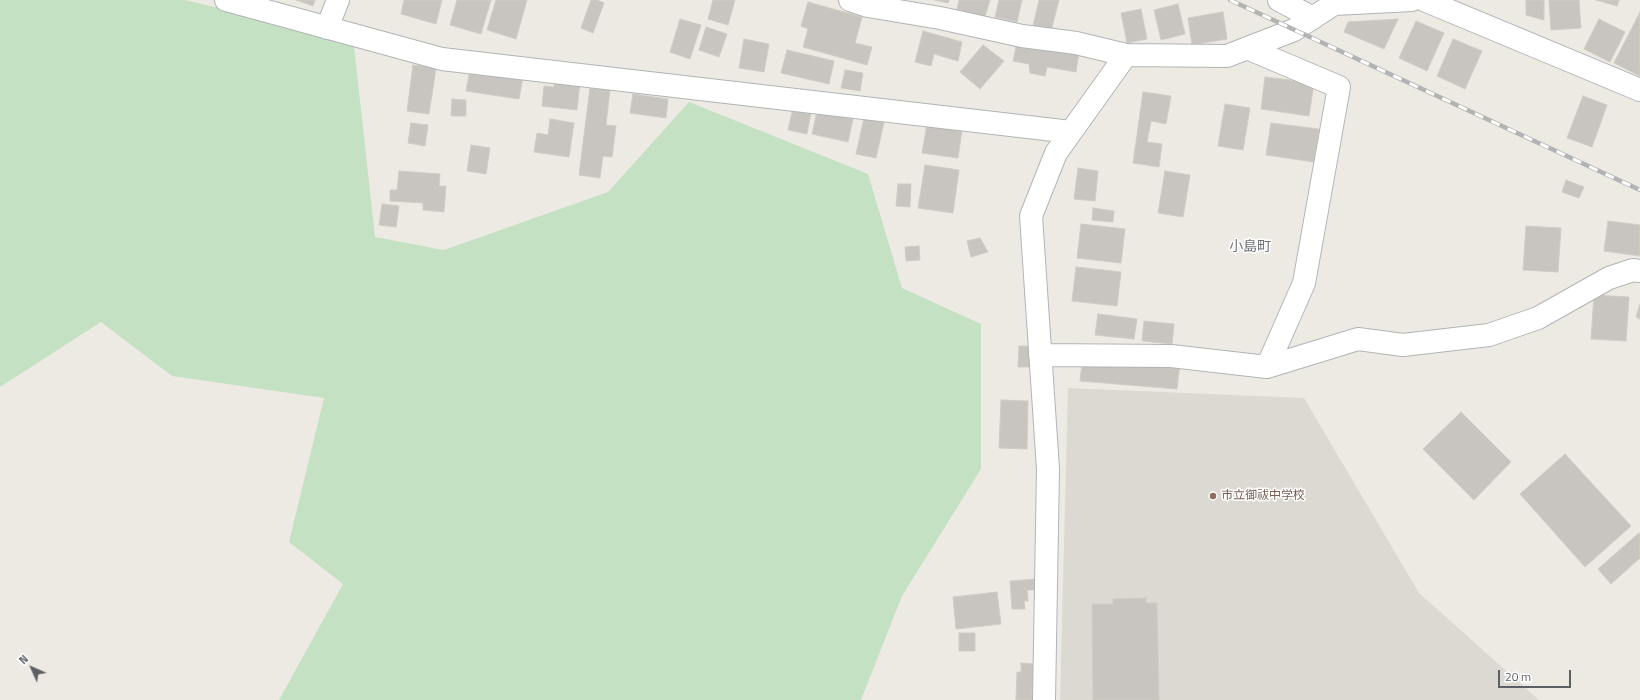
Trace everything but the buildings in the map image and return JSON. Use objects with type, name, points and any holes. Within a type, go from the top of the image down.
[{"type":"street","points":[[226,0],[442,59],[1071,132]]},
{"type":"street","points":[[327,28],[338,0]]},
{"type":"street","points":[[850,0],[868,6],[940,18],[1022,36],[1076,43],[1126,55],[1227,56],[1294,30],[1334,4],[1412,0]]},
{"type":"street","points":[[1279,0],[1313,18]]},
{"type":"street","points":[[1424,0],[1640,90]]},
{"type":"street","points":[[1246,48],[1339,87],[1304,283],[1267,367]]},
{"type":"street","points":[[1044,700],[1048,469],[1031,216],[1056,153],[1126,55]]},
{"type":"street","points":[[1040,355],[1171,356],[1267,367],[1358,339],[1403,345],[1489,335],[1538,318],[1609,278],[1633,270],[1640,270]]},
{"type":"shaded area","name":"市立御祓中学校","points":[[1068,388],[1304,398],[1419,593],[1539,700],[1060,700]]},
{"type":"green space","points":[[0,0],[185,0],[252,16],[354,46],[375,237],[444,250],[608,192],[689,102],[868,174],[902,288],[981,324],[981,469],[902,596],[861,700],[279,700],[343,584],[289,542],[324,398],[172,376],[101,322],[0,387]]},
{"type":"railway","points":[[1230,0],[1640,190]]},
{"type":"place","name":"市立御祓中学校","points":[[1213,496]]},
{"type":"district","name":"小島町","points":[[1250,248]]}]
